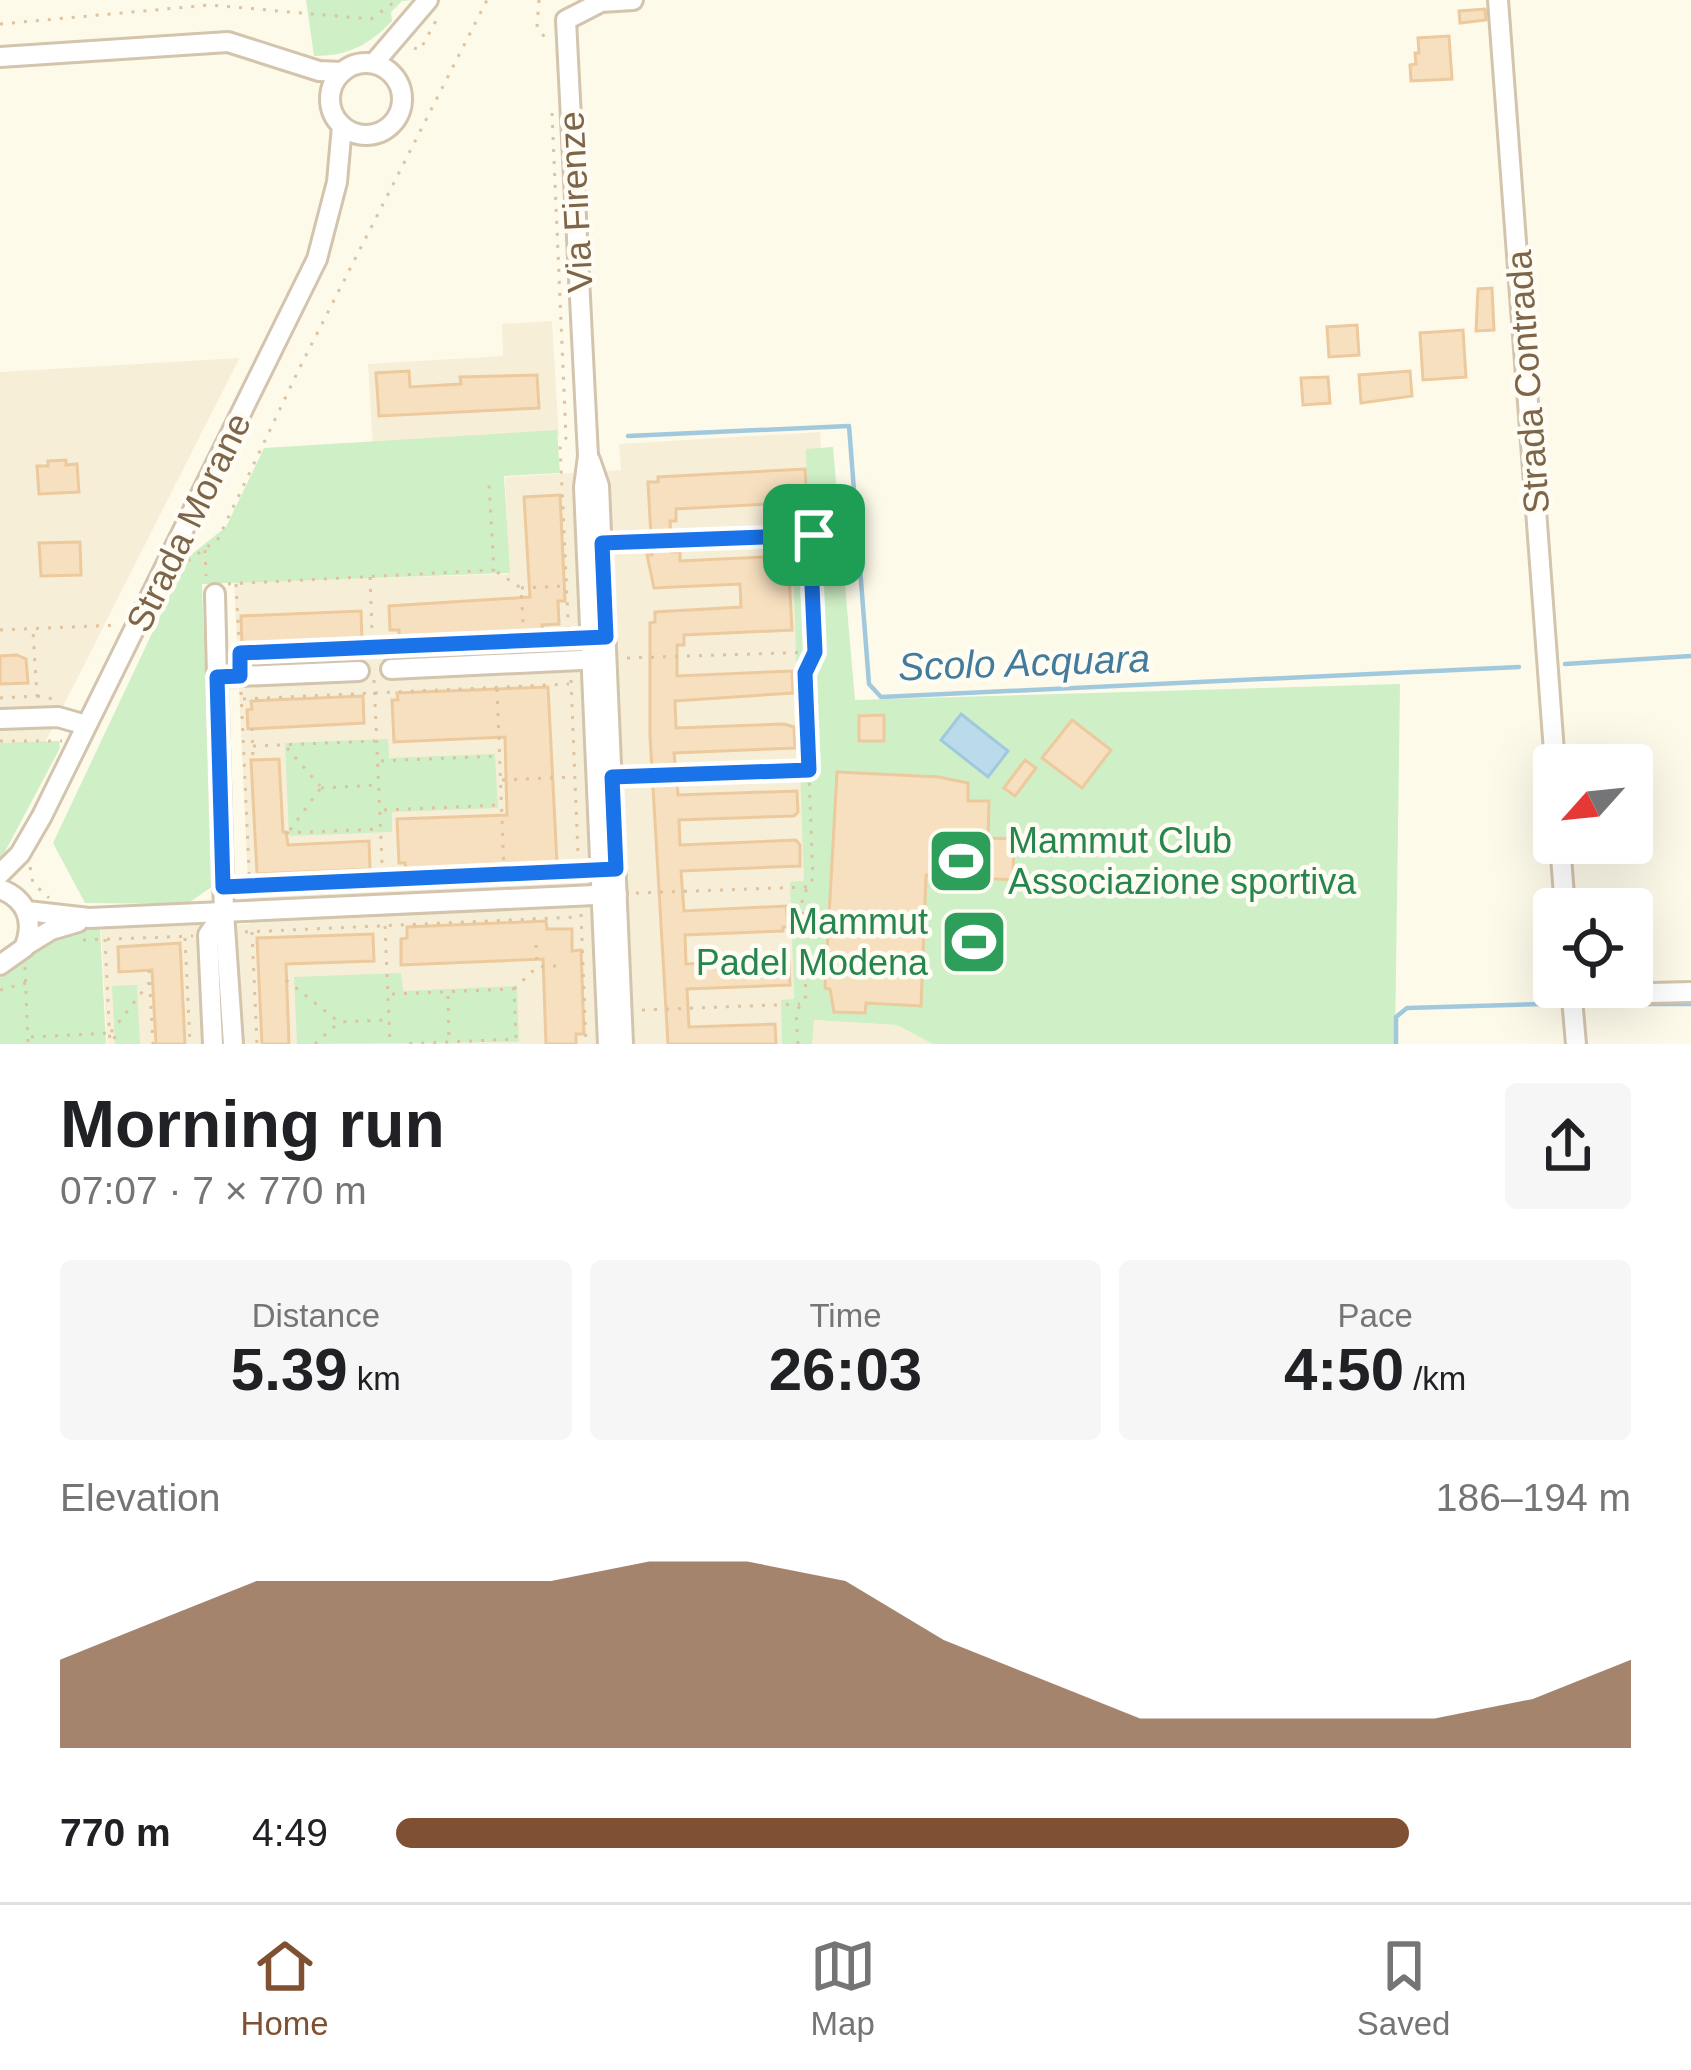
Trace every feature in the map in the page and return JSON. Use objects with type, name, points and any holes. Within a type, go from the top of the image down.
[{"type":"street","name":"Via Firenze","points":[[608,1044],[612,777],[584,487],[588,456],[566,20],[601,2],[633,0]]},
{"type":"street","name":"Strada Contrada","points":[[1498,0],[1553,744]]},
{"type":"street","points":[[374,63],[423,7]]},
{"type":"street","points":[[394,75],[423,7]]},
{"type":"street","points":[[0,57],[228,42],[319,71],[342,72]]},
{"type":"street","points":[[281,61],[312,82],[342,126],[364,135],[386,130],[400,112],[403,99],[394,75],[374,63],[362,63],[334,81],[330,104]]},
{"type":"street","name":"Strada Morane","points":[[25,955],[30,923],[23,906],[25,860],[86,725],[316,259],[337,182],[342,126]]},
{"type":"street","name":"Strada Morane","points":[[337,182],[364,135]]},
{"type":"street","name":"Via Firenze","points":[[588,456],[599,486],[599,659],[609,894],[623,1044]]},
{"type":"street","points":[[212,589],[224,912],[218,935],[213,1044]]},
{"type":"street","points":[[392,669],[599,659]]},
{"type":"street","points":[[217,677],[359,670]]},
{"type":"street","points":[[0,719],[58,717],[86,725]]},
{"type":"street","name":"Strada Morane","points":[[0,874],[25,860]]},
{"type":"street","points":[[0,889],[51,929]]},
{"type":"street","points":[[1,966],[25,955],[51,929],[88,918],[609,894]]},
{"type":"street","points":[[218,935],[232,1044]]},
{"type":"street","points":[[1653,992],[1691,992]]},
{"type":"street","points":[[1573,1008],[1576,1044]]},
{"type":"path","points":[[0,24],[210,5],[371,19],[397,0]]},
{"type":"path","points":[[179,568],[218,539],[487,0]]},
{"type":"path","points":[[539,0],[537,27],[549,43]]},
{"type":"path","points":[[240,653],[569,639],[552,113]]},
{"type":"path","points":[[489,484],[494,570]]},
{"type":"path","points":[[798,1044],[796,1012],[806,996],[802,898],[813,878],[805,673],[815,652],[810,541],[815,493]]},
{"type":"path","points":[[602,543],[814,535]]},
{"type":"path","points":[[205,547],[212,589],[494,570],[521,588],[566,586]]},
{"type":"path","points":[[370,577],[384,904]]},
{"type":"path","points":[[236,584],[250,910]]},
{"type":"path","points":[[521,588],[524,640]]},
{"type":"path","points":[[0,630],[137,624]]},
{"type":"path","points":[[0,698],[37,697],[33,629]]},
{"type":"path","points":[[599,659],[815,652]]},
{"type":"path","points":[[570,661],[586,1044]]},
{"type":"path","points":[[242,699],[571,684]]},
{"type":"path","points":[[496,687],[505,874]]},
{"type":"path","points":[[252,728],[253,760]]},
{"type":"path","points":[[0,741],[62,740],[62,748]]},
{"type":"path","points":[[253,746],[377,741]]},
{"type":"path","points":[[284,745],[321,788]]},
{"type":"path","points":[[378,761],[500,756]]},
{"type":"path","points":[[612,777],[809,770]]},
{"type":"path","points":[[501,780],[574,777]]},
{"type":"path","points":[[379,785],[321,788],[287,833],[381,829]]},
{"type":"path","points":[[380,810],[502,805]]},
{"type":"path","points":[[25,860],[33,883],[50,898],[51,929],[105,939],[177,940],[252,932],[581,917]]},
{"type":"path","points":[[223,887],[579,871]]},
{"type":"path","points":[[609,894],[808,887]]},
{"type":"path","points":[[535,919],[536,932]]},
{"type":"path","points":[[385,926],[390,1044]]},
{"type":"path","points":[[252,932],[256,1044]]},
{"type":"path","points":[[185,936],[190,1044]]},
{"type":"path","points":[[148,938],[148,945]]},
{"type":"path","points":[[105,939],[110,1044]]},
{"type":"path","points":[[536,945],[537,967]]},
{"type":"path","points":[[25,955],[28,1044]]},
{"type":"path","points":[[573,966],[583,965]]},
{"type":"path","points":[[388,994],[514,989],[537,967],[557,966]]},
{"type":"path","points":[[110,1034],[150,975],[153,1044]]},
{"type":"path","points":[[286,980],[339,1022]]},
{"type":"path","points":[[0,990],[26,983]]},
{"type":"path","points":[[514,989],[516,1039]]},
{"type":"path","points":[[447,992],[450,1042]]},
{"type":"path","points":[[622,1010],[801,1004]]},
{"type":"path","points":[[315,1044],[339,1022],[389,1019]]},
{"type":"path","points":[[28,1037],[110,1034],[121,1044]]},
{"type":"path","points":[[402,1044],[516,1039],[522,1044]]},
{"type":"shaded area","points":[[552,321],[559,437],[373,448],[368,364],[503,356],[502,324]]},
{"type":"shaded area","points":[[239,359],[0,831],[0,372]]},
{"type":"shaded area","points":[[820,432],[832,642],[814,1020],[897,1025],[933,1044],[107,1044],[101,927],[250,924],[234,582],[509,574],[505,477],[621,470],[619,444]]},
{"type":"green space","points":[[306,0],[415,0],[402,1],[391,12],[392,21],[366,43],[337,54],[314,56]]},
{"type":"green space","points":[[557,430],[560,473],[504,476],[510,573],[202,584],[213,886],[187,904],[85,903],[53,843],[188,557],[226,527],[264,448]]},
{"type":"green space","points":[[833,447],[855,700],[1400,684],[1395,1044],[933,1044],[897,1025],[814,1020],[812,1044],[782,1044],[781,1000],[794,999],[790,882],[804,881],[792,539],[809,538],[806,449]]},
{"type":"green space","points":[[388,739],[389,758],[495,754],[498,808],[392,812],[392,832],[289,836],[285,743]]},
{"type":"green space","points":[[59,741],[60,748],[0,861],[0,743]]},
{"type":"green space","points":[[100,927],[106,1044],[0,1044],[0,978],[53,937]]},
{"type":"green space","points":[[401,973],[403,991],[517,986],[519,1042],[297,1044],[294,977]]},
{"type":"green space","points":[[137,985],[140,1044],[115,1044],[112,986]]},
{"type":"water","points":[[961,714],[1008,751],[988,777],[941,740]]},
{"type":"building","points":[[1485,9],[1486,20],[1460,23],[1459,11]]},
{"type":"building","points":[[1449,36],[1452,79],[1411,81],[1418,38]]},
{"type":"building","points":[[1492,288],[1494,330],[1476,331],[1478,289]]},
{"type":"building","points":[[1357,325],[1359,355],[1329,357],[1327,327]]},
{"type":"building","points":[[1463,330],[1466,377],[1423,380],[1420,333]]},
{"type":"building","points":[[409,371],[410,387],[461,384],[460,377],[537,375],[539,408],[379,416],[376,373]]},
{"type":"building","points":[[1410,371],[1412,396],[1361,403],[1359,375]]},
{"type":"building","points":[[1328,377],[1330,403],[1303,405],[1301,378]]},
{"type":"building","points":[[66,460],[66,465],[77,464],[79,492],[39,494],[37,466]]},
{"type":"building","points":[[805,469],[807,502],[676,509],[676,521],[670,521],[672,552],[680,552],[680,561],[788,556],[792,630],[684,635],[684,645],[677,645],[677,676],[792,671],[793,693],[675,701],[676,728],[784,724],[794,727],[795,748],[674,753],[678,795],[797,791],[798,812],[794,816],[679,820],[680,845],[796,840],[800,866],[681,871],[684,911],[786,906],[788,927],[783,931],[685,935],[686,964],[784,960],[789,962],[790,985],[687,989],[689,1027],[775,1024],[776,1044],[668,1044],[650,736],[650,623],[655,622],[655,612],[741,607],[740,584],[654,588],[647,555],[652,555],[648,482],[658,482],[658,477]]},
{"type":"building","points":[[560,495],[565,601],[558,601],[559,624],[542,625],[543,634],[399,640],[399,630],[390,630],[389,606],[530,597],[524,497]]},
{"type":"building","points":[[80,542],[81,575],[41,576],[39,543]]},
{"type":"building","points":[[361,611],[362,642],[242,646],[241,616]]},
{"type":"building","points":[[0,656],[26,659],[28,683],[0,684]]},
{"type":"building","points":[[548,687],[557,863],[406,869],[405,863],[399,863],[397,819],[507,815],[505,737],[394,742],[392,700],[398,700],[397,693]]},
{"type":"building","points":[[363,696],[364,723],[248,729],[251,701]]},
{"type":"building","points":[[884,715],[884,741],[859,741],[859,716]]},
{"type":"building","points":[[1072,720],[1111,750],[1082,788],[1042,758]]},
{"type":"building","points":[[279,759],[283,832],[288,845],[369,841],[370,869],[257,874],[251,760]]},
{"type":"building","points":[[1025,760],[1036,768],[1015,796],[1004,788]]},
{"type":"building","points":[[837,772],[968,783],[968,801],[989,801],[988,838],[1014,839],[1013,880],[926,875],[921,1006],[866,1003],[865,1013],[834,1012],[830,989],[825,988]]},
{"type":"building","points":[[546,921],[547,929],[572,929],[572,951],[581,950],[584,1034],[576,1034],[576,1044],[546,1044],[543,959],[401,965],[401,939],[407,938],[407,927]]},
{"type":"building","points":[[373,934],[374,961],[286,964],[289,1044],[262,1044],[257,938]]},
{"type":"building","points":[[180,943],[185,1044],[156,1044],[152,970],[119,972],[118,947]]},
{"type":"waterway","name":"Scolo Acquara","points":[[628,436],[849,426],[869,684],[881,697],[1519,667]]},
{"type":"waterway","name":"Scolo Acquara","points":[[1565,664],[1691,656]]},
{"type":"waterway","points":[[1396,1044],[1396,1017],[1407,1008],[1533,1004]]},
{"type":"waterway","points":[[1653,1004],[1691,1004]]},
{"type":"place","name":"Mammut Club Associazione sportiva","points":[[961,861]]},
{"type":"place","name":"Mammut Padel Modena","points":[[974,942]]},
{"type":"route","points":[[814,535],[810,541],[815,652],[805,673],[809,770],[612,777],[616,869],[223,887],[217,677],[240,676],[240,653],[606,637],[602,543],[814,535]]}]
